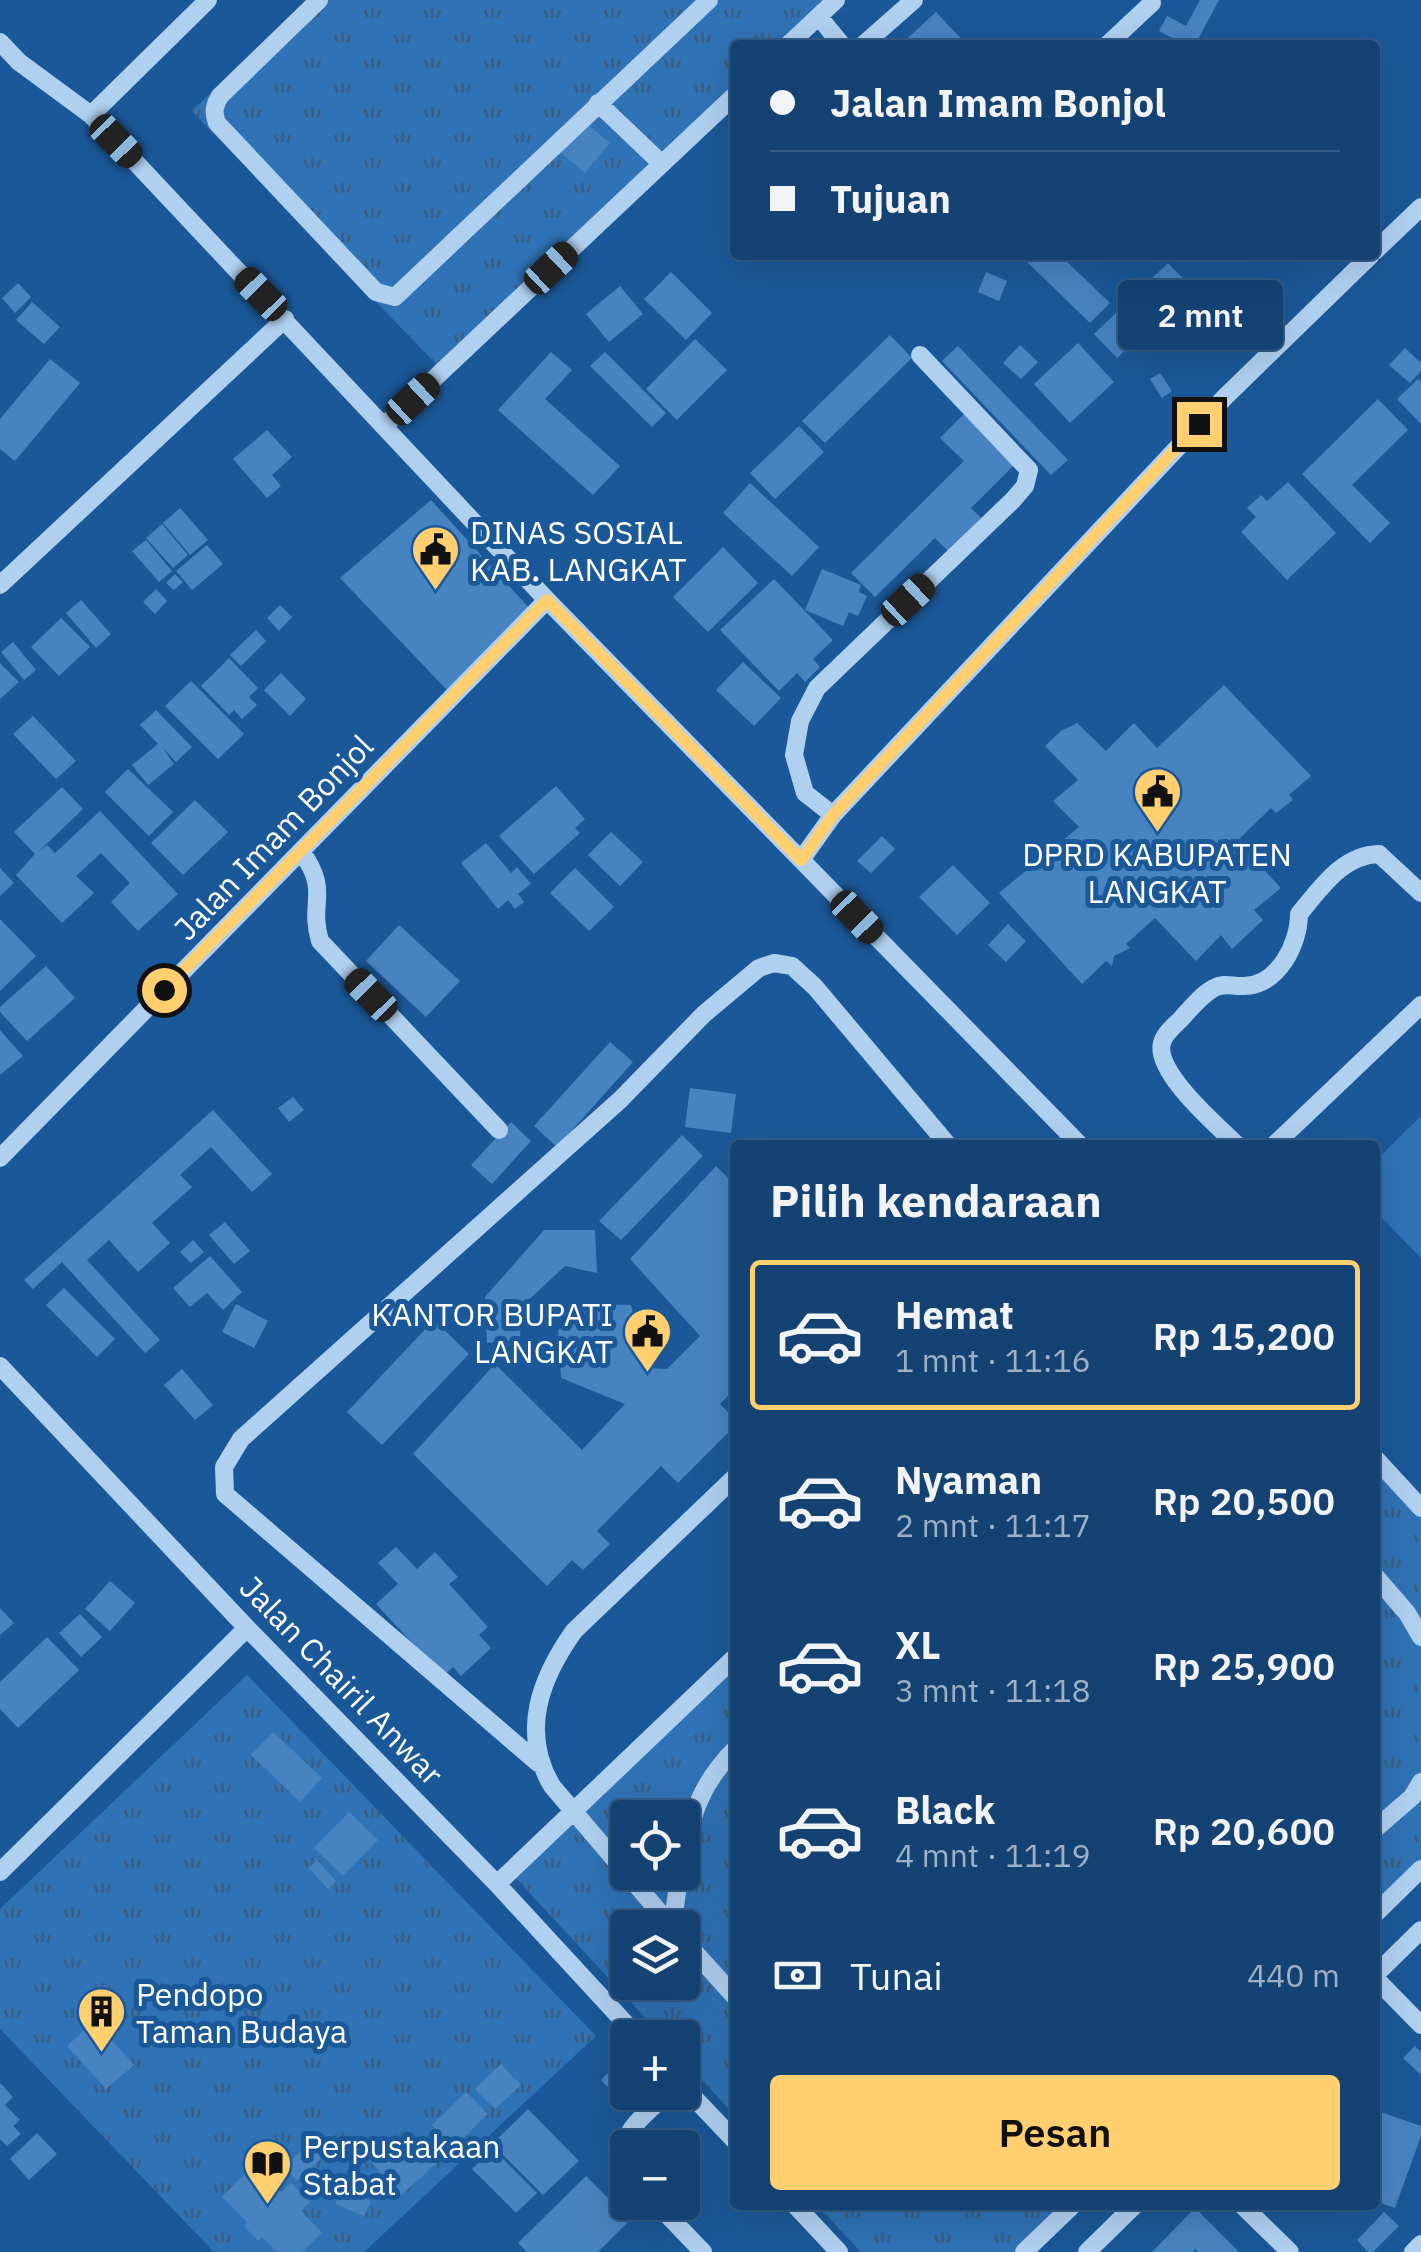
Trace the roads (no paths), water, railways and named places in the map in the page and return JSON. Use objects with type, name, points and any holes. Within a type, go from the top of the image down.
[{"type":"street","points":[[92,115],[208,0]]},
{"type":"street","points":[[319,0],[220,96],[214,115],[230,138],[376,292],[386,297],[395,297],[408,288],[709,0]]},
{"type":"street","points":[[793,40],[836,0]]},
{"type":"street","points":[[869,40],[914,0]]},
{"type":"street","points":[[1112,40],[1152,3]]},
{"type":"street","points":[[818,16],[838,40]]},
{"type":"street","points":[[0,42],[19,62],[92,115],[547,600],[1075,1140]]},
{"type":"street","points":[[385,425],[730,100]]},
{"type":"street","points":[[598,103],[662,164]]},
{"type":"street","points":[[1380,246],[1421,207]]},
{"type":"street","points":[[801,860],[833,815],[1225,397],[1366,260]]},
{"type":"street","points":[[0,585],[285,319]]},
{"type":"street","points":[[833,815],[804,793],[794,755],[800,722],[817,688],[1013,500],[1025,486],[1029,470],[920,355]]},
{"type":"street","name":"Jalan Imam Bonjol","points":[[0,1158],[547,600]]},
{"type":"street","points":[[301,851],[315,871],[320,892],[315,923],[320,941],[500,1130]]},
{"type":"street","points":[[1232,1140],[1191,1100],[1164,1063],[1162,1039],[1217,986],[1262,982],[1283,962],[1299,933],[1299,914],[1341,866],[1365,854],[1379,854],[1421,893]]},
{"type":"street","points":[[658,1910],[552,1786],[538,1763],[225,1494],[224,1468],[241,1439],[620,1100],[704,1014],[760,968],[774,963],[792,966],[815,986],[944,1140]]},
{"type":"street","points":[[1279,1140],[1421,1005]]},
{"type":"street","name":"Jalan Chairil Anwar","points":[[0,1366],[622,2020]]},
{"type":"street","points":[[1380,1463],[1421,1508]]},
{"type":"street","points":[[538,1763],[534,1736],[543,1690],[555,1658],[574,1630],[730,1482]]},
{"type":"street","points":[[1380,1582],[1407,1613],[1421,1638]]},
{"type":"street","points":[[0,1872],[247,1628]]},
{"type":"street","points":[[497,1884],[730,1662]]},
{"type":"street","points":[[698,1800],[730,1754]]},
{"type":"street","points":[[1380,1826],[1412,1797],[1421,1782]]},
{"type":"street","points":[[1380,1909],[1421,1869]]},
{"type":"street","points":[[1380,1971],[1421,1930]]},
{"type":"street","points":[[700,1958],[730,1991]]},
{"type":"street","points":[[1380,1981],[1421,2025]]},
{"type":"street","points":[[700,2104],[730,2136]]},
{"type":"street","points":[[631,2130],[650,2110]]},
{"type":"street","points":[[800,2210],[840,2252]]},
{"type":"street","points":[[1024,2252],[1067,2210]]},
{"type":"street","points":[[1087,2252],[1130,2210]]},
{"type":"street","points":[[1247,2210],[1290,2252]]},
{"type":"street","points":[[673,2220],[704,2252]]},
{"type":"street","points":[[1413,2252],[1421,2244]]},
{"type":"place","name":"DINAS SOSIAL KAB. LANGKAT","points":[[435,592]]},
{"type":"place","name":"DPRD KABUPATEN LANGKAT","points":[[1157,834]]},
{"type":"place","name":"KANTOR BUPATI LANGKAT","points":[[648,1374]]},
{"type":"place","name":"Pendopo Taman Budaya","points":[[101,2054]]},
{"type":"place","name":"Perpustakaan Stabat","points":[[268,2206]]}]
